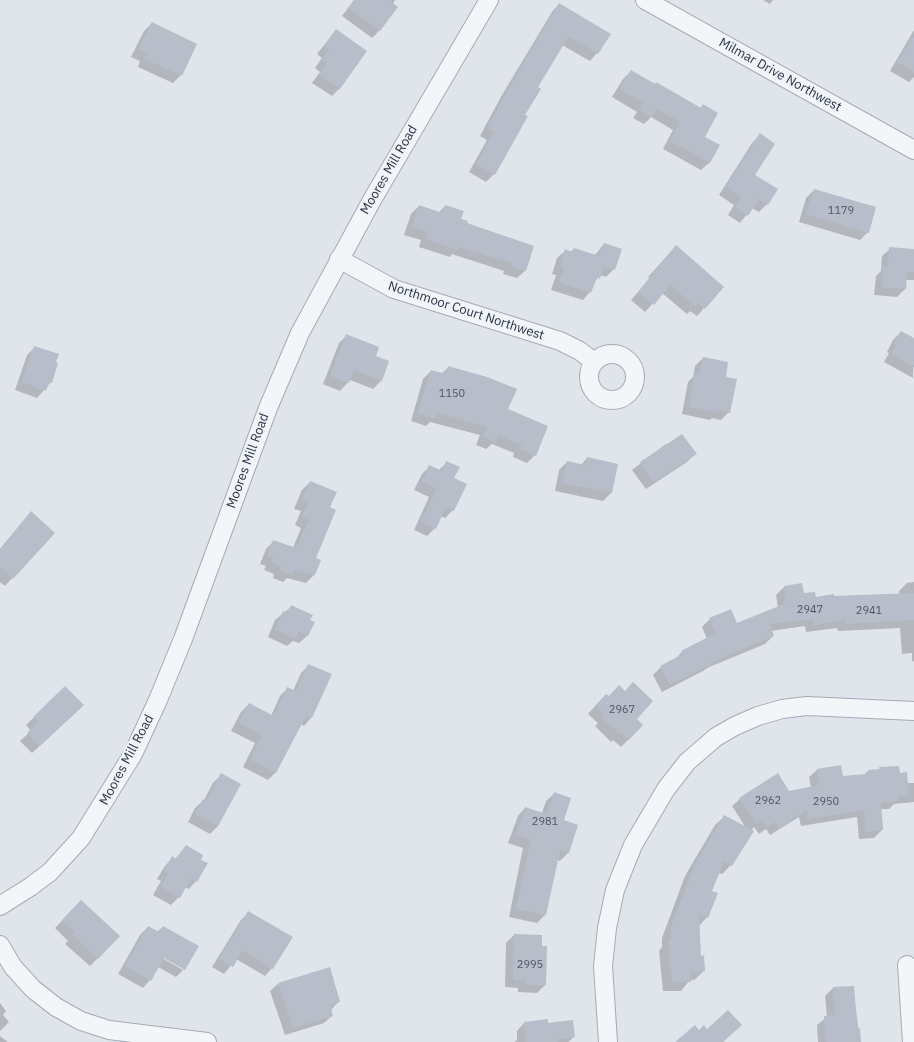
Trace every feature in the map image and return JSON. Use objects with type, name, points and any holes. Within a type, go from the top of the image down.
[{"type":"street","name":"Moores Mill Road","points":[[0,906],[50,872],[81,838],[114,788],[133,754],[158,700],[183,639],[282,372],[300,333],[339,259],[489,0]]},
{"type":"street","name":"Milmar Drive Northwest","points":[[645,0],[914,150]]},
{"type":"street","name":"Northmoor Court Northwest","points":[[339,259],[394,289],[560,341],[580,350],[594,362]]},
{"type":"street","points":[[608,1042],[603,966],[607,928],[616,890],[634,845],[666,789],[688,762],[716,737],[735,726],[758,716],[782,709],[807,706],[914,711]]},
{"type":"street","points":[[0,945],[14,967],[33,989],[56,1007],[81,1021],[109,1030],[207,1042]]},
{"type":"street","points":[[907,965],[912,1042]]},
{"type":"building","points":[[355,0],[389,0],[398,7],[380,31],[349,8]]},
{"type":"building","points":[[559,3],[611,34],[598,54],[569,36],[538,87],[541,89],[525,115],[528,116],[495,175],[476,164],[494,132],[487,128]]},
{"type":"building","points":[[152,22],[197,44],[182,76],[145,59],[148,53],[138,49]]},
{"type":"building","points":[[336,29],[367,51],[340,89],[319,74],[327,63],[322,60],[329,49],[324,46]]},
{"type":"building","points":[[914,34],[914,72],[897,62]]},
{"type":"building","points":[[631,70],[655,84],[656,82],[701,108],[703,104],[718,113],[705,137],[720,145],[710,163],[670,141],[680,122],[657,109],[652,117],[640,110],[644,103],[619,89]]},
{"type":"building","points":[[760,133],[775,144],[755,175],[778,189],[768,205],[759,199],[748,216],[735,207],[741,197],[726,187]]},
{"type":"building","points":[[814,189],[876,207],[869,233],[806,214]]},
{"type":"building","points":[[419,205],[442,213],[445,205],[464,211],[461,219],[468,221],[467,223],[534,246],[526,271],[511,266],[512,263],[459,247],[458,250],[426,239],[428,232],[412,227]]},
{"type":"building","points":[[604,243],[622,249],[615,270],[604,266],[600,279],[597,277],[591,293],[559,282],[564,268],[560,266],[565,249],[572,252],[574,248],[599,256]]},
{"type":"building","points":[[676,245],[724,287],[705,309],[698,303],[696,307],[670,285],[654,305],[638,292]]},
{"type":"building","points":[[889,247],[914,249],[914,272],[907,272],[906,289],[882,288],[883,267],[888,267]]},
{"type":"building","points":[[901,331],[914,338],[914,367],[891,354],[896,345],[894,344]]},
{"type":"building","points":[[346,334],[379,347],[376,356],[389,361],[382,381],[354,370],[349,383],[330,376]]},
{"type":"building","points":[[34,346],[59,354],[52,383],[49,382],[46,391],[22,382]]},
{"type":"building","points":[[703,357],[728,362],[726,377],[737,379],[730,413],[719,410],[718,412],[689,407],[695,373],[699,374]]},
{"type":"building","points":[[448,366],[487,377],[517,389],[508,409],[548,426],[536,456],[520,449],[522,445],[498,435],[495,442],[483,437],[487,427],[436,413],[435,418],[418,413],[431,370],[446,374]]},
{"type":"building","points":[[682,434],[697,454],[654,482],[640,462]]},
{"type":"building","points":[[587,457],[618,464],[612,493],[562,483],[567,461],[585,465]]},
{"type":"building","points":[[446,461],[460,467],[454,478],[467,484],[454,511],[446,507],[436,529],[421,522],[436,489],[422,482],[429,465],[442,471]]},
{"type":"building","points":[[310,481],[337,492],[330,507],[336,510],[316,558],[321,560],[315,575],[294,570],[292,575],[280,570],[281,566],[271,562],[273,558],[267,556],[273,540],[296,548],[309,520],[302,517],[308,503],[301,501]]},
{"type":"building","points":[[31,511],[55,533],[13,579],[0,567],[0,549]]},
{"type":"building","points":[[802,583],[804,593],[815,592],[816,597],[834,594],[834,596],[914,593],[914,620],[845,624],[845,620],[814,625],[813,619],[770,624],[774,636],[711,662],[712,664],[670,685],[660,666],[683,654],[681,651],[716,633],[709,618],[731,609],[737,623],[784,604],[783,601],[786,601],[784,586]]},
{"type":"building","points":[[291,605],[313,615],[310,620],[315,622],[308,636],[299,632],[296,639],[275,629],[283,611],[287,613]]},
{"type":"building","points":[[308,664],[332,674],[312,718],[306,716],[276,773],[250,759],[262,735],[239,723],[249,703],[274,716],[287,687],[296,691]]},
{"type":"building","points":[[633,682],[653,701],[637,719],[643,725],[629,740],[602,718],[605,715],[595,706],[606,694],[609,696],[619,685],[625,691]]},
{"type":"building","points":[[65,686],[84,705],[40,746],[27,733],[38,722],[33,717]]},
{"type":"building","points":[[841,765],[843,776],[868,774],[868,770],[880,769],[879,767],[899,766],[900,773],[907,772],[909,796],[898,797],[898,801],[881,803],[883,830],[866,832],[864,810],[808,819],[807,810],[779,828],[775,822],[767,827],[761,818],[757,825],[739,798],[778,773],[789,791],[819,785],[817,769]]},
{"type":"building","points":[[221,773],[241,784],[218,826],[195,814],[203,799],[206,801]]},
{"type":"building","points":[[554,792],[571,798],[564,820],[578,825],[569,853],[560,851],[546,915],[516,909],[531,840],[516,835],[525,807],[546,814]]},
{"type":"building","points":[[724,815],[754,831],[732,866],[724,861],[712,891],[718,893],[708,918],[699,914],[701,956],[704,955],[705,971],[691,972],[691,982],[672,982],[668,940],[671,940],[671,927],[694,866]]},
{"type":"building","points":[[186,845],[203,855],[201,860],[208,863],[197,882],[191,878],[180,898],[161,887],[168,873],[164,871],[172,856],[176,859]]},
{"type":"building","points":[[81,900],[120,936],[98,959],[72,935],[75,932],[62,920]]},
{"type":"building","points":[[248,911],[293,937],[273,969],[243,950],[233,967],[219,959]]},
{"type":"building","points":[[148,926],[159,932],[163,926],[199,946],[185,970],[164,958],[151,981],[125,966]]},
{"type":"building","points":[[514,934],[542,935],[542,946],[547,946],[546,985],[525,985],[525,980],[513,980]]},
{"type":"building","points":[[330,967],[340,1002],[330,1005],[333,1016],[293,1028],[278,983]]},
{"type":"building","points":[[854,986],[857,1024],[859,1029],[860,1028],[861,1042],[826,1042],[824,1016],[835,1015],[833,987]]},
{"type":"building","points":[[728,1010],[742,1025],[723,1042],[675,1042],[695,1025],[699,1030],[704,1025],[707,1029]]},
{"type":"building","points":[[548,1019],[548,1023],[573,1020],[575,1037],[558,1039],[558,1042],[526,1042],[524,1022]]}]
